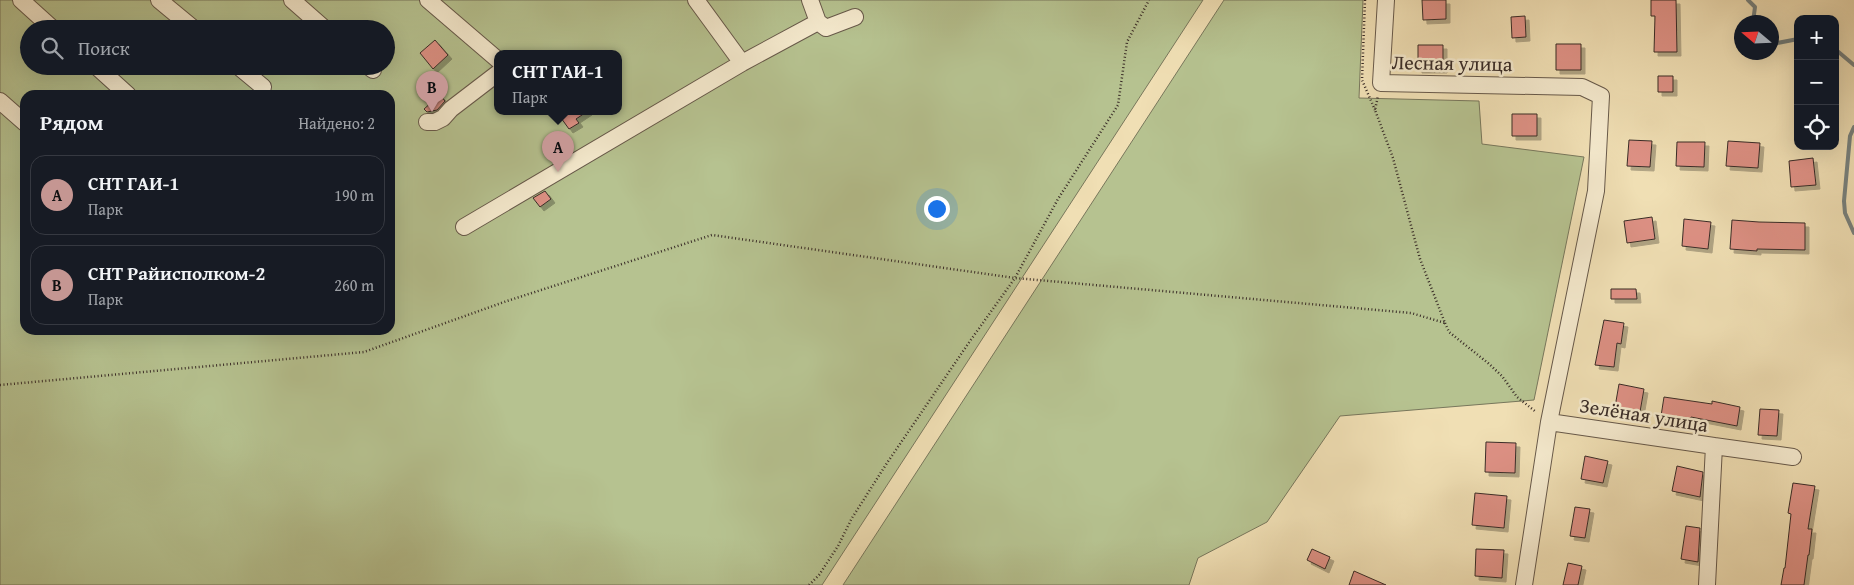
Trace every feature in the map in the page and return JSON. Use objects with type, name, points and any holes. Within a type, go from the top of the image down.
[{"type":"street","points":[[21,0],[43,20]]},
{"type":"street","points":[[159,0],[183,20]]},
{"type":"street","points":[[292,0],[315,20]]},
{"type":"street","points":[[428,0],[494,57]]},
{"type":"street","points":[[696,0],[742,63]]},
{"type":"street","points":[[810,0],[818,22],[826,28],[855,17]]},
{"type":"street","name":"Лесная улица","points":[[1386,0],[1381,82],[1582,87],[1601,96],[1596,190],[1549,422]]},
{"type":"street","points":[[464,227],[742,63],[818,22]]},
{"type":"street","points":[[106,75],[122,90]]},
{"type":"street","points":[[248,75],[262,87]]},
{"type":"street","points":[[427,122],[435,122],[443,118],[451,109],[494,76]]},
{"type":"street","points":[[0,101],[20,119]]},
{"type":"street","points":[[1524,585],[1549,422]]},
{"type":"street","name":"Зелёная улица","points":[[1549,422],[1714,446],[1707,585]]},
{"type":"street","points":[[1714,446],[1793,458]]},
{"type":"path","points":[[809,585],[819,576],[838,546],[852,518],[887,463],[1015,278],[1058,199],[1118,106],[1127,42],[1149,0]]},
{"type":"path","points":[[1364,0],[1362,80],[1393,158],[1420,259],[1445,323],[1449,332],[1502,376],[1517,397],[1549,422]]},
{"type":"path","points":[[1375,110],[1381,82]]},
{"type":"path","points":[[0,385],[364,352],[507,301],[712,235],[1015,278],[1412,313],[1445,323]]},
{"type":"green space","points":[[0,0],[1203,0],[822,585],[0,585]]},
{"type":"green space","points":[[1224,0],[1363,0],[1359,98],[1479,101],[1482,144],[1584,157],[1534,400],[1340,416],[1267,522],[1198,558],[1189,585],[843,585]]},
{"type":"building","points":[[1422,0],[1446,0],[1446,19],[1423,20]]},
{"type":"building","points":[[1651,0],[1676,0],[1677,52],[1654,52],[1655,16],[1651,16]]},
{"type":"building","points":[[1525,16],[1526,37],[1512,38],[1511,17]]},
{"type":"building","points":[[435,40],[448,55],[433,69],[420,53]]},
{"type":"building","points":[[1556,44],[1581,44],[1581,70],[1556,70]]},
{"type":"building","points":[[1418,45],[1443,45],[1443,69],[1418,69]]},
{"type":"building","points":[[1658,76],[1673,76],[1673,92],[1658,92]]},
{"type":"building","points":[[440,95],[445,101],[437,110],[427,112],[424,109]]},
{"type":"building","points":[[1512,114],[1537,114],[1537,136],[1512,136]]},
{"type":"building","points":[[559,115],[582,115],[576,119],[579,123],[569,129]]},
{"type":"building","points":[[1629,140],[1652,141],[1650,167],[1627,166]]},
{"type":"building","points":[[1728,141],[1760,143],[1758,168],[1726,166]]},
{"type":"building","points":[[1677,142],[1705,142],[1704,167],[1676,166]]},
{"type":"building","points":[[1813,158],[1816,185],[1791,187],[1789,161]]},
{"type":"building","points":[[545,191],[551,199],[540,207],[533,198]]},
{"type":"building","points":[[1652,217],[1655,239],[1627,243],[1624,221]]},
{"type":"building","points":[[1684,219],[1711,222],[1708,249],[1682,246]]},
{"type":"building","points":[[1732,220],[1805,223],[1805,250],[1757,249],[1757,251],[1730,249]]},
{"type":"building","points":[[1611,289],[1636,289],[1637,299],[1611,299]]},
{"type":"building","points":[[1604,320],[1624,323],[1621,344],[1617,343],[1614,367],[1595,365]]},
{"type":"building","points":[[1619,384],[1644,389],[1640,412],[1615,407]]},
{"type":"building","points":[[1664,397],[1712,404],[1712,401],[1740,407],[1737,426],[1691,417],[1690,421],[1661,416]]},
{"type":"building","points":[[1760,409],[1779,410],[1777,436],[1758,435]]},
{"type":"building","points":[[1486,442],[1516,443],[1515,473],[1485,472]]},
{"type":"building","points":[[1585,456],[1608,461],[1603,483],[1581,479]]},
{"type":"building","points":[[1677,466],[1703,472],[1700,497],[1672,491]]},
{"type":"building","points":[[1793,483],[1815,486],[1808,529],[1812,529],[1809,555],[1804,585],[1781,585],[1785,568],[1791,514],[1788,513]]},
{"type":"building","points":[[1475,493],[1507,496],[1504,528],[1472,525]]},
{"type":"building","points":[[1575,507],[1590,509],[1585,538],[1570,536]]},
{"type":"building","points":[[1686,526],[1700,528],[1698,562],[1681,559]]},
{"type":"building","points":[[1312,549],[1330,557],[1325,569],[1307,560]]},
{"type":"building","points":[[1476,549],[1504,550],[1502,578],[1475,576]]},
{"type":"building","points":[[1568,563],[1582,566],[1578,585],[1563,585]]},
{"type":"building","points":[[1354,571],[1386,585],[1349,585]]},
{"type":"waterway","points":[[1748,0],[1755,7],[1754,15]]},
{"type":"waterway","points":[[1779,43],[1794,40]]},
{"type":"waterway","points":[[1839,52],[1854,65]]},
{"type":"waterway","points":[[1854,127],[1850,136],[1844,201],[1845,213],[1854,233]]},
{"type":"place","name":"СНТ Райисполком-2","points":[[432,112]]},
{"type":"place","name":"СНТ ГАИ-1","points":[[558,172]]}]
